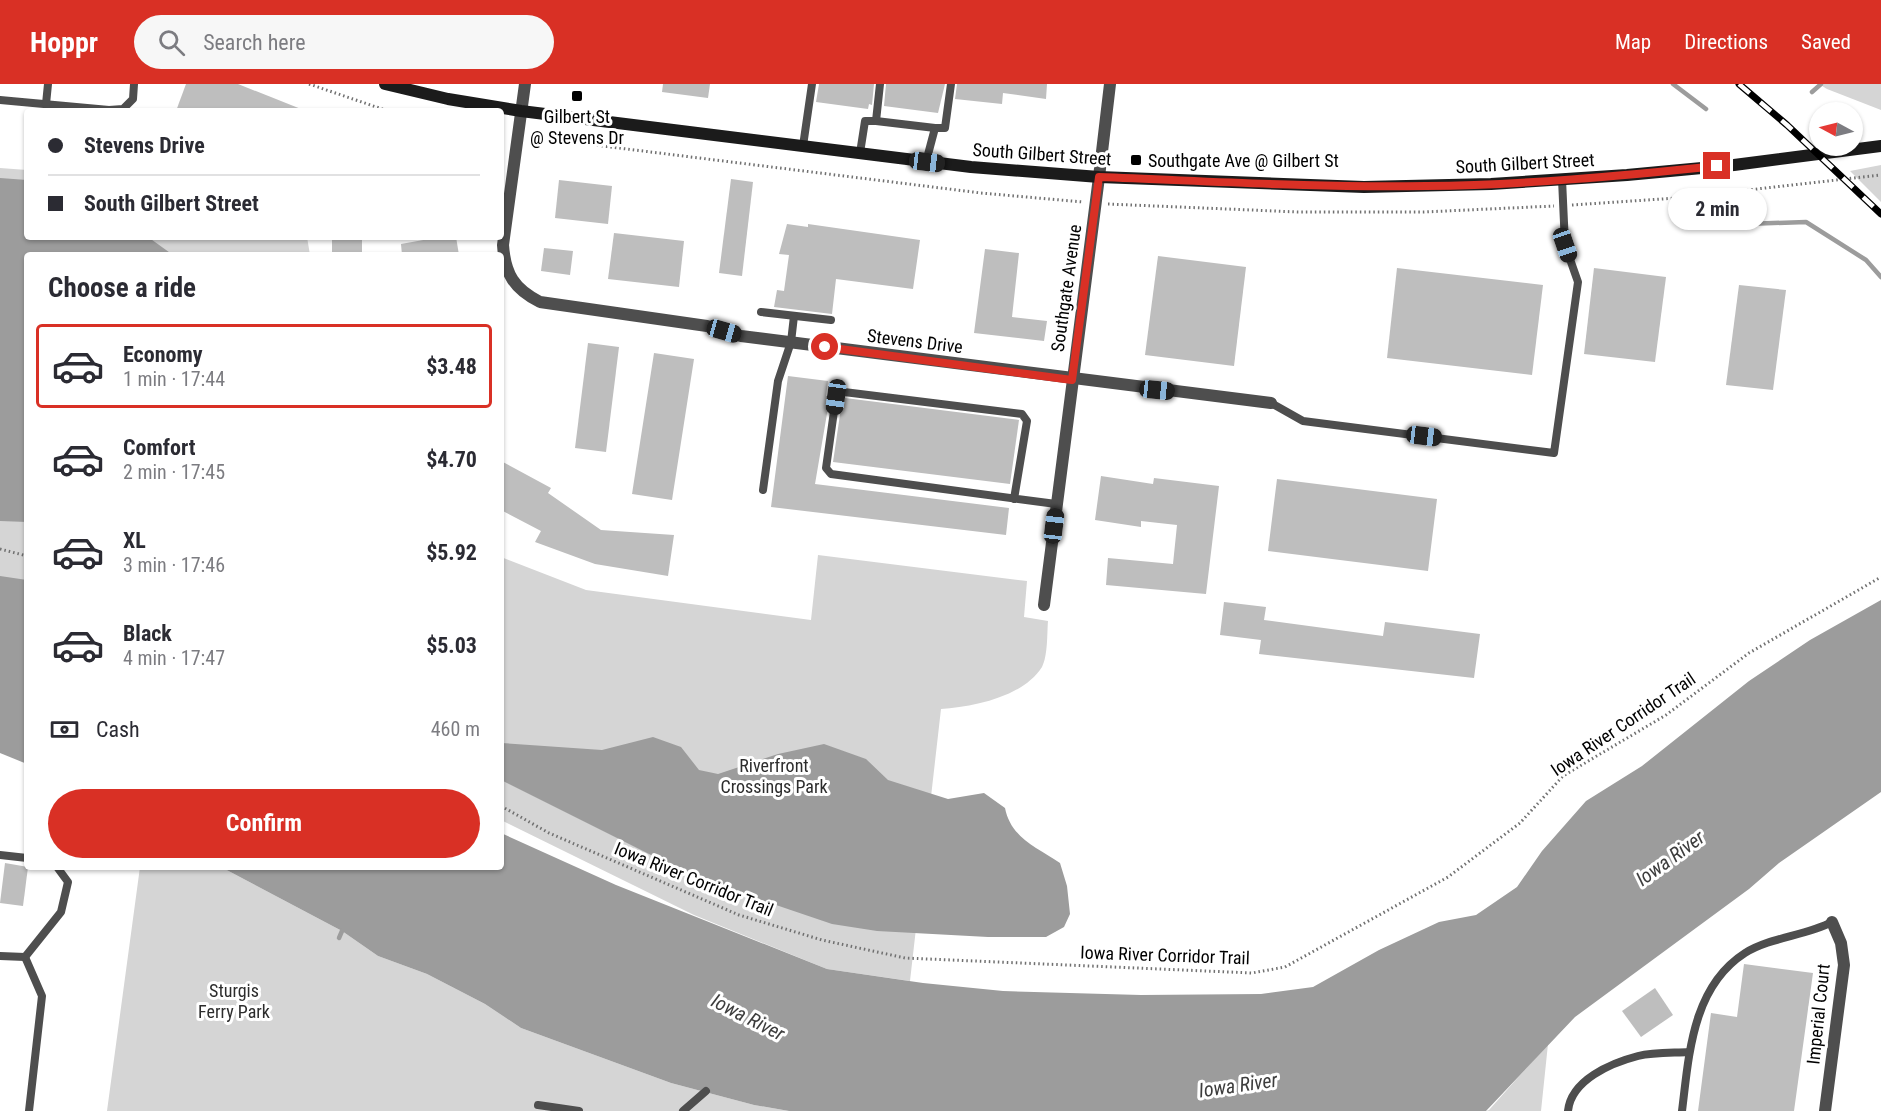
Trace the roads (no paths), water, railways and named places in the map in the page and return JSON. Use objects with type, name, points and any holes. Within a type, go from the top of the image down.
[{"type":"main road","name":"South Gilbert Street","points":[[385,84],[434,90],[521,111],[927,162],[1099,177],[1364,187],[1481,185],[1734,165],[1881,147]]},
{"type":"street","name":"Stevens Drive","points":[[504,238],[525,84]]},
{"type":"street","name":"Southgate Avenue","points":[[1044,605],[1110,84]]},
{"type":"street","name":"Stevens Drive","points":[[504,265],[511,281],[524,294],[540,302],[707,326],[741,336],[1072,380],[1271,403]]},
{"type":"street","name":"Imperial Court","points":[[1825,1111],[1844,965],[1840,943],[1832,922]]},
{"type":"lane","points":[[46,104],[48,84]]},
{"type":"lane","points":[[124,108],[133,99],[134,84]]},
{"type":"lane","points":[[803,146],[812,84]]},
{"type":"lane","points":[[876,121],[880,84]]},
{"type":"lane","points":[[860,153],[865,121],[945,128],[951,84]]},
{"type":"lane","points":[[0,100],[88,108]]},
{"type":"lane","points":[[927,162],[935,128]]},
{"type":"lane","points":[[1271,403],[1303,421],[1554,453],[1578,282],[1565,245],[1562,179]]},
{"type":"lane","points":[[761,312],[831,320]]},
{"type":"lane","points":[[763,490],[778,381],[791,342],[794,316]]},
{"type":"lane","points":[[1014,499],[1027,421],[1022,414],[844,392],[836,397],[826,468],[831,474],[1014,499],[1056,504]]},
{"type":"lane","points":[[0,855],[24,858]]},
{"type":"lane","points":[[25,957],[60,912],[68,882],[59,870]]},
{"type":"lane","points":[[1682,1111],[1691,1036],[1706,998],[1723,972],[1746,952],[1812,932],[1832,922]]},
{"type":"lane","points":[[0,956],[25,957]]},
{"type":"lane","points":[[25,957],[42,996],[28,1111]]},
{"type":"lane","points":[[1568,1111],[1580,1084],[1607,1067],[1639,1056],[1689,1052]]},
{"type":"lane","points":[[682,1111],[706,1091]]},
{"type":"lane","points":[[538,1105],[579,1111]]},
{"type":"water","points":[[0,178],[24,180],[24,240],[152,240],[169,252],[24,252],[24,522],[0,521]]},
{"type":"water","points":[[0,576],[24,580],[24,763],[0,753]]},
{"type":"water","name":"Iowa River","points":[[1881,600],[1881,792],[1779,863],[1749,889],[1575,1017],[1486,1111],[789,1111],[754,1105],[671,1083],[521,1028],[485,1004],[427,974],[378,956],[342,931],[227,870],[504,870],[504,834],[616,885],[827,969],[923,983],[1003,991],[1141,995],[1261,994],[1313,987],[1379,950],[1439,922],[1476,915],[1517,887],[1542,851],[1586,801],[1642,766],[1749,681],[1810,640]]},
{"type":"water","points":[[653,737],[681,747],[699,770],[718,774],[778,754],[824,744],[866,759],[888,780],[948,799],[984,793],[1005,808],[1013,827],[1026,841],[1060,863],[1067,886],[1070,914],[1064,927],[1046,937],[988,937],[877,931],[832,924],[697,878],[504,782],[504,743],[602,750]]},
{"type":"waterway","points":[[1673,84],[1706,109]]},
{"type":"waterway","points":[[1812,92],[1821,84]]},
{"type":"waterway","points":[[1746,224],[1806,222],[1866,260],[1881,277]]},
{"type":"waterway","points":[[339,938],[342,931]]},
{"type":"railway","points":[[1739,84],[1787,125],[1881,214]]},
{"type":"place","name":"Gilbert St @ Stevens Dr","points":[[577,96]]},
{"type":"place","name":"Southgate Ave @ Gilbert St","points":[[1136,160]]},
{"type":"park label","name":"Riverfront Crossings Park","points":[[774,775]]},
{"type":"park label","name":"Sturgis Ferry Park","points":[[234,1000]]}]
